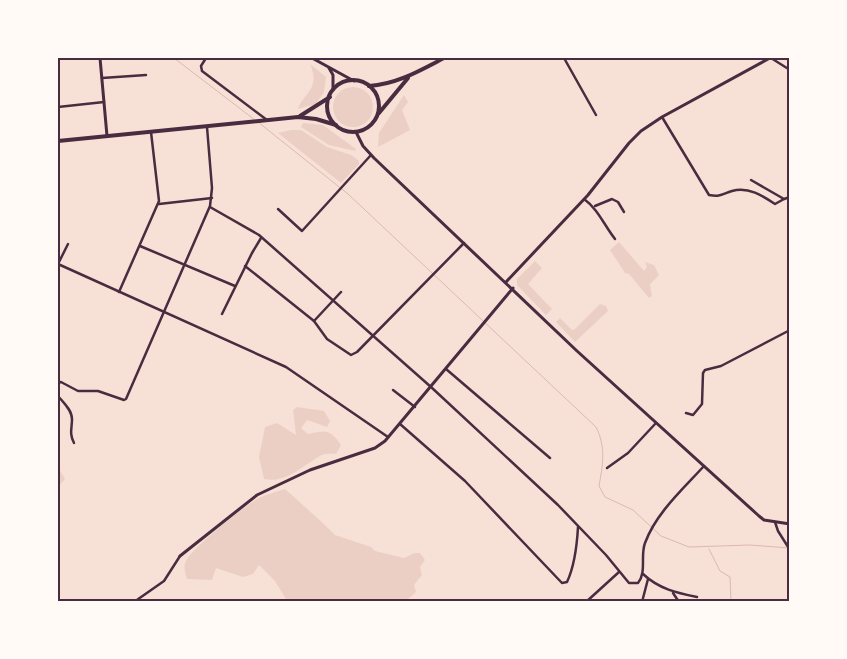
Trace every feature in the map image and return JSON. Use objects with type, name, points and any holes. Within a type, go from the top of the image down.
[{"type":"highway","points":[[336,125],[328,112],[330,97],[333,90],[339,85],[354,81],[369,86],[382,85],[410,76],[444,58]]},
{"type":"highway","points":[[58,141],[298,117],[316,119],[356,132],[369,127],[385,103],[410,76]]},
{"type":"highway","points":[[369,86],[378,99],[378,115]]},
{"type":"highway","points":[[298,117],[330,97]]},
{"type":"street","points":[[100,58],[107,136]]},
{"type":"street","points":[[206,58],[200,66],[202,71],[269,120]]},
{"type":"street","points":[[312,58],[354,81]]},
{"type":"street","points":[[564,58],[596,115]]},
{"type":"street","points":[[506,282],[584,199],[641,131],[662,117],[770,58],[790,70]]},
{"type":"street","points":[[329,68],[333,75],[333,90]]},
{"type":"street","points":[[102,78],[146,75]]},
{"type":"street","points":[[58,106],[104,102]]},
{"type":"street","points":[[662,117],[709,195],[726,195],[733,190],[740,190],[764,196],[775,204],[790,196]]},
{"type":"street","points":[[58,383],[60,382],[78,391],[98,391],[124,400],[126,399],[210,207],[212,198],[207,127]]},
{"type":"street","points":[[119,292],[159,204],[160,193],[151,132]]},
{"type":"street","points":[[356,132],[371,155],[656,423],[759,516],[775,522],[790,524]]},
{"type":"street","points":[[278,209],[302,231],[371,155]]},
{"type":"street","points":[[751,180],[784,199]]},
{"type":"street","points":[[159,204],[212,198]]},
{"type":"street","points":[[584,199],[594,206],[602,223],[615,239]]},
{"type":"street","points":[[594,206],[612,199],[618,202],[624,212]]},
{"type":"street","points":[[210,207],[249,228],[262,238],[431,387],[578,527],[633,585],[638,583],[643,574],[643,552],[654,526],[704,466]]},
{"type":"street","points":[[222,314],[245,266],[262,238]]},
{"type":"street","points":[[245,266],[314,321],[327,339],[351,355],[357,352],[464,243]]},
{"type":"street","points":[[68,244],[58,265],[165,311],[286,367],[388,438]]},
{"type":"street","points":[[140,246],[235,286]]},
{"type":"street","points":[[134,602],[164,581],[180,556],[257,495],[318,467],[374,448],[388,438],[512,288]]},
{"type":"street","points":[[314,321],[341,292]]},
{"type":"street","points":[[686,413],[693,415],[702,404],[703,373],[705,370],[721,366],[790,330]]},
{"type":"street","points":[[446,369],[550,458]]},
{"type":"street","points":[[393,390],[415,407]]},
{"type":"street","points":[[58,396],[72,418],[69,434],[74,442]]},
{"type":"street","points":[[607,468],[628,453],[656,423]]},
{"type":"street","points":[[400,424],[465,482],[562,583],[567,582],[570,574],[576,553],[578,527]]},
{"type":"street","points":[[775,522],[786,546],[790,550]]},
{"type":"street","points":[[586,602],[619,572]]},
{"type":"street","points":[[643,574],[648,579],[672,592],[697,597]]},
{"type":"street","points":[[642,602],[648,579]]},
{"type":"street","points":[[672,592],[679,602]]},
{"type":"shaded area","points":[[310,64],[326,77],[324,92],[316,104],[298,109],[312,85],[313,73]]},
{"type":"shaded area","points":[[353,87],[367,93],[373,107],[367,121],[353,127],[339,121],[333,107],[339,93]]},
{"type":"shaded area","points":[[404,95],[408,102],[402,110],[410,130],[378,147],[379,133]]},
{"type":"shaded area","points":[[303,123],[323,125],[356,149],[355,151],[329,145],[301,127]]},
{"type":"shaded area","points":[[301,130],[327,147],[351,155],[359,161],[359,164],[341,183],[278,133]]},
{"type":"shaded area","points":[[619,242],[644,271],[647,267],[645,262],[654,265],[659,275],[650,284],[652,296],[649,298],[629,274],[625,273],[610,250]]},
{"type":"shaded area","points":[[535,261],[542,268],[528,284],[552,309],[546,315],[517,285],[517,279]]},
{"type":"shaded area","points":[[600,304],[606,306],[608,311],[575,342],[556,322],[560,318],[572,330],[575,329]]},
{"type":"shaded area","points":[[297,407],[324,411],[330,421],[327,427],[307,420],[301,428],[308,434],[330,433],[341,445],[336,454],[322,455],[294,473],[279,479],[264,479],[259,457],[265,427],[277,423],[296,435],[293,410]]},
{"type":"shaded area","points":[[58,467],[65,479],[58,487]]},
{"type":"shaded area","points":[[285,489],[335,535],[371,547],[375,551],[404,558],[414,553],[420,553],[425,560],[420,567],[422,575],[414,585],[416,592],[406,601],[287,601],[275,581],[259,565],[253,574],[243,577],[216,568],[212,580],[187,579],[184,568],[186,561],[208,537],[252,502],[265,495]]},
{"type":"waterway","points":[[174,58],[255,120]]},
{"type":"waterway","points":[[258,122],[348,194],[596,427],[602,449],[599,486],[605,497],[633,510],[661,536],[689,547],[750,545],[789,548]]},
{"type":"waterway","points":[[709,549],[720,571],[730,577],[731,602]]}]
